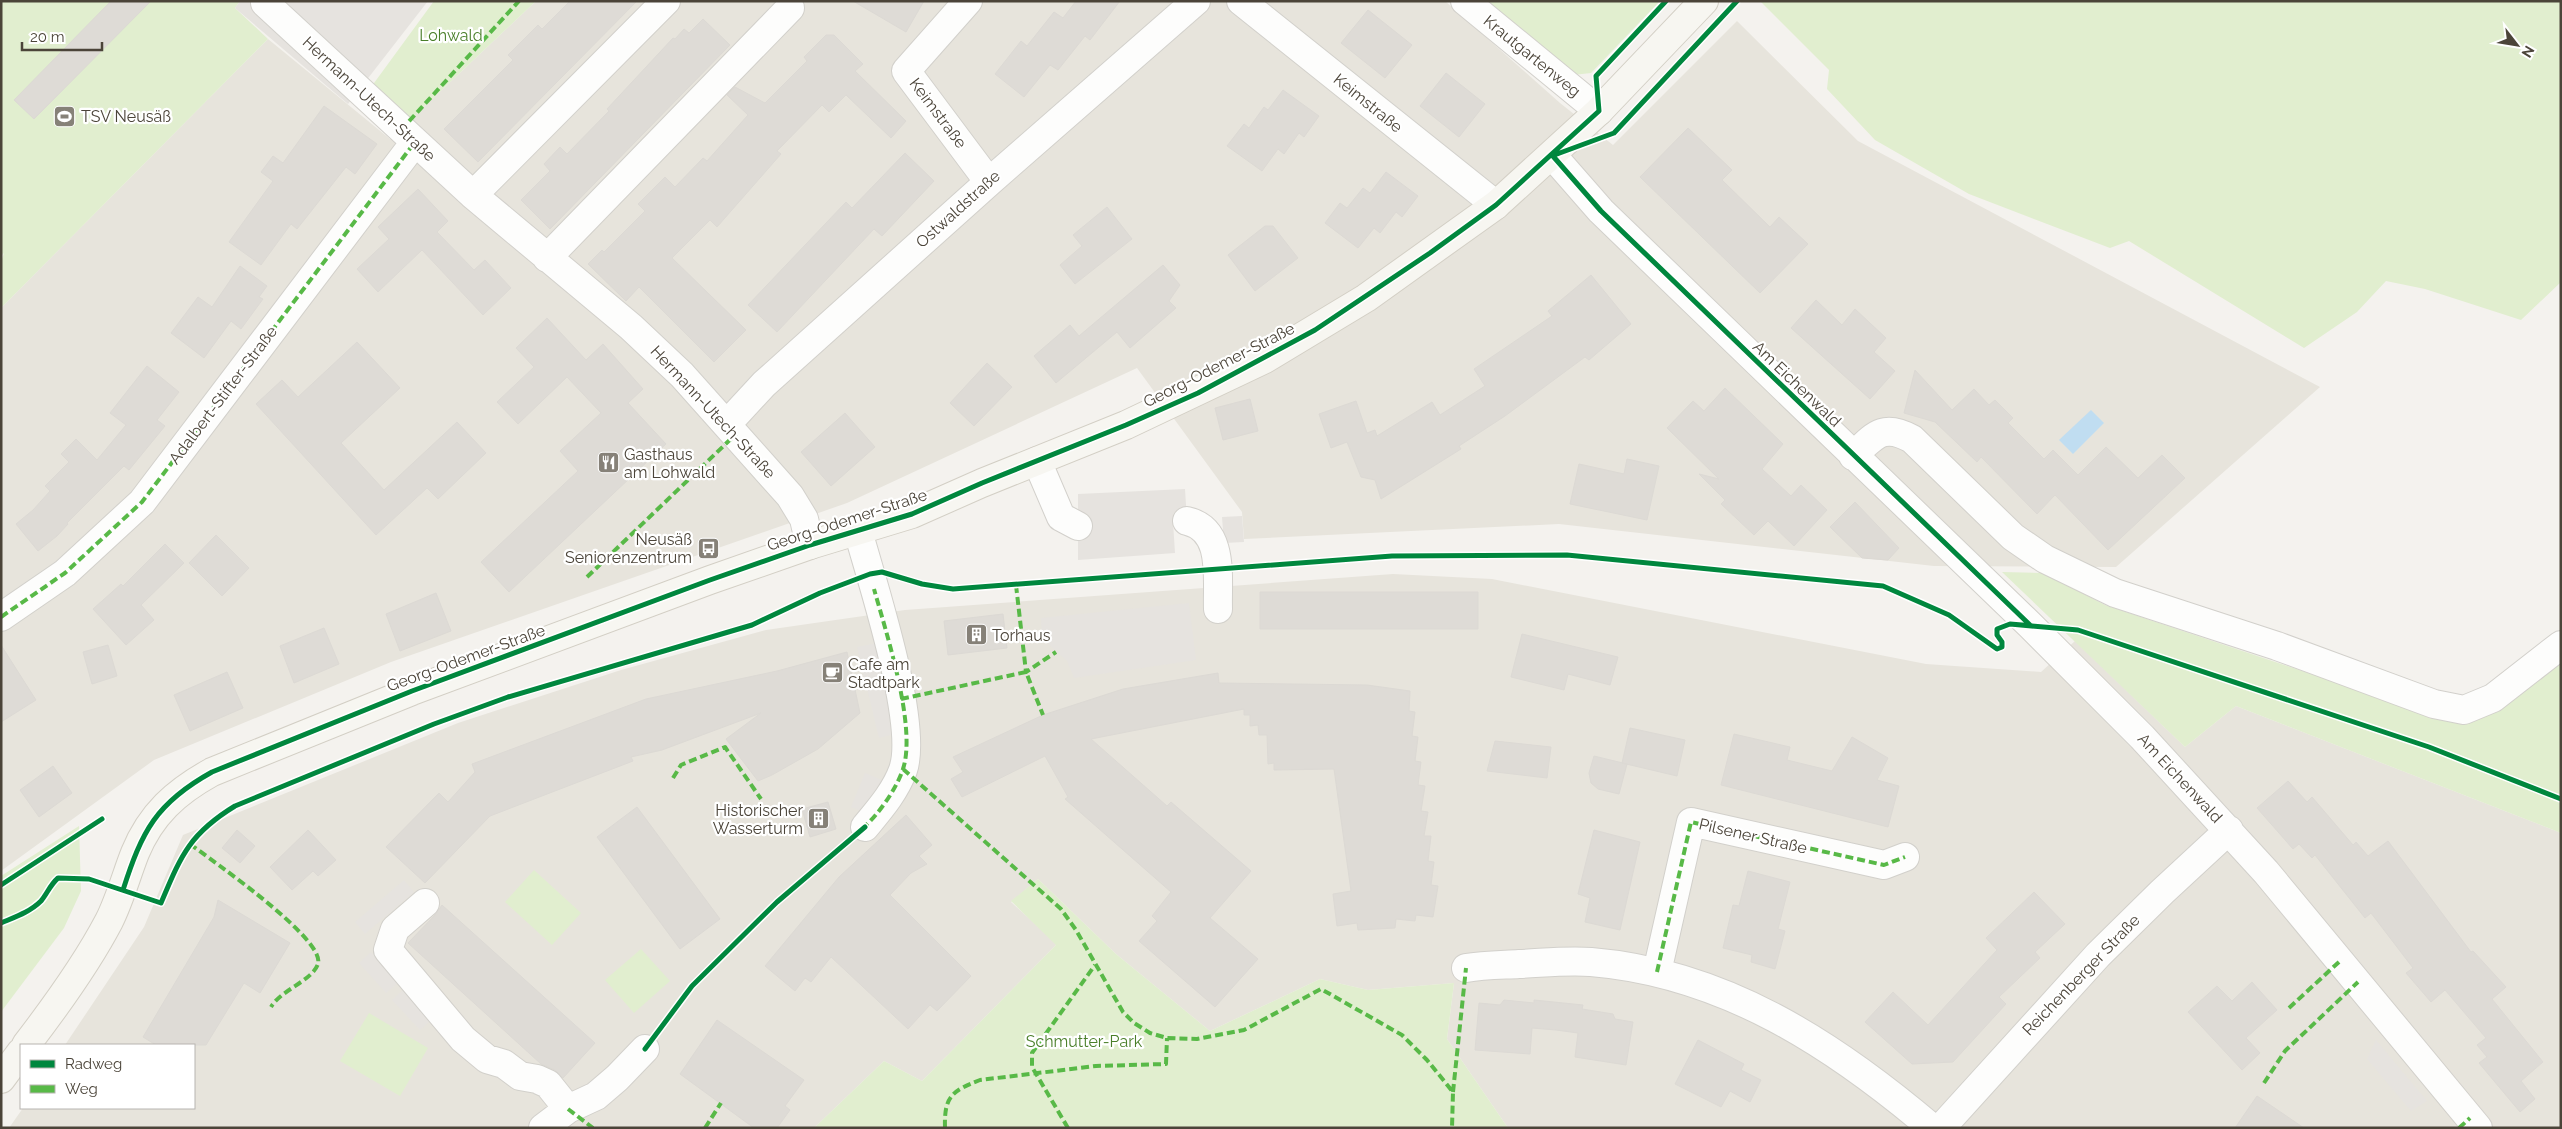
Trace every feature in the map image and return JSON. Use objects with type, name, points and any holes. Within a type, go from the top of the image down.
[{"type":"street","points":[[473,196],[666,1]]},
{"type":"street","name":"Keimstraße","points":[[968,1],[906,71],[989,182]]},
{"type":"street","name":"Ostwaldstraße","points":[[728,424],[764,384],[989,182],[1196,1]]},
{"type":"street","name":"Keimstraße","points":[[1241,1],[1496,204]]},
{"type":"street","name":"Krautgartenweg","points":[[1465,1],[1599,111]]},
{"type":"street","name":"Georg-Odemer-Straße","points":[[27,1044],[71,984],[109,921],[143,835],[170,801],[184,788],[212,772],[412,691],[810,545],[912,514],[1126,425],[1265,359],[1366,298],[1496,204],[1552,156],[1599,111],[1704,1]]},
{"type":"street","name":"Hermann-Utech-Straße","points":[[265,3],[473,196],[631,326],[682,375],[728,424],[790,496],[804,518],[810,545]]},
{"type":"street","points":[[547,258],[790,8]]},
{"type":"street","name":"Adalbert-Stifter-Straße","points":[[1,617],[65,574],[142,502],[414,142]]},
{"type":"street","name":"Am Eichenwald","points":[[1552,156],[1602,211],[2037,632],[2142,737],[2229,830],[2478,1128]]},
{"type":"street","points":[[1853,456],[1876,435],[1887,430],[1901,432],[1912,439],[2013,537],[2045,559],[2115,594],[2278,646],[2434,704],[2464,710],[2493,698],[2561,645]]},
{"type":"street","points":[[1037,461],[1061,517],[1078,526]]},
{"type":"street","points":[[1186,521],[1196,523],[1212,538],[1216,551],[1218,608]]},
{"type":"street","points":[[858,531],[885,628],[901,699],[906,738],[903,769],[893,790],[865,827]]},
{"type":"street","name":"Pilsener Straße","points":[[1657,972],[1691,822],[1884,865],[1905,857]]},
{"type":"street","name":"Reichenberger Straße","points":[[1941,1128],[2098,954],[2229,830]]},
{"type":"street","points":[[425,903],[394,929],[388,950],[463,1039],[487,1059],[504,1064],[520,1076],[538,1079],[548,1084],[555,1089],[568,1109]]},
{"type":"street","points":[[1466,968],[1550,962],[1590,962],[1657,972],[1695,982],[1773,1016],[1860,1071],[1932,1128]]},
{"type":"street","points":[[543,1128],[568,1109],[596,1096],[617,1078],[645,1049]]},
{"type":"street","points":[[1,1078],[20,1053]]},
{"type":"shaded area","points":[[240,1],[428,1],[348,104],[235,8]]},
{"type":"shaded area","points":[[536,1],[1445,1],[1560,103],[1613,145],[1737,21],[1858,141],[2320,387],[2116,567],[1934,566],[1559,524],[1244,539],[1242,512],[1137,368],[847,503],[391,662],[154,760],[1,871],[1,308],[268,39],[390,139]]},
{"type":"shaded area","points":[[1185,489],[1187,521],[1173,522],[1175,553],[1078,560],[1078,494]]},
{"type":"shaded area","points":[[1242,516],[1244,542],[1224,543],[1222,517]]},
{"type":"shaded area","points":[[1393,574],[1492,579],[1926,664],[2041,672],[2075,641],[2185,747],[2236,706],[2561,833],[2561,1128],[1508,1128],[1447,1039],[1454,983],[1368,990],[1320,979],[1210,1031],[1116,954],[1038,879],[1011,902],[1057,944],[922,1081],[884,1061],[814,1128],[9,1128],[22,1109],[195,1109],[195,1044],[66,1044],[144,927],[183,835],[458,723],[621,670],[766,630],[905,610]]},
{"type":"shaded area","points":[[1189,603],[1196,660],[1074,678],[1067,661],[1042,638],[1041,618]]},
{"type":"shaded area","points":[[877,643],[899,733],[879,738],[857,647]]},
{"type":"shaded area","points":[[865,773],[882,780],[868,814],[851,807]]},
{"type":"shaded area","points":[[404,880],[414,892],[365,934],[355,922]]},
{"type":"shaded area","points":[[371,952],[398,983],[386,993],[359,963]]},
{"type":"shaded area","points":[[404,989],[431,1020],[420,1030],[392,1000]]},
{"type":"shaded area","points":[[2376,1040],[2427,1101],[2411,1111],[2367,1059]]},
{"type":"green space","name":"TSV Neusäß","points":[[1,1],[240,1],[235,8],[268,39],[1,308],[1,262],[4,253],[1,256]]},
{"type":"green space","name":"Lohwald","points":[[434,1],[536,1],[409,121],[366,94]]},
{"type":"green space","points":[[1482,1],[1660,1],[1591,73],[1573,75]]},
{"type":"green space","points":[[1760,1],[2561,1],[2561,282],[2521,320],[2425,289],[2386,281],[2357,312],[2304,348],[2129,241],[2110,248],[1969,194],[1875,140],[1827,89],[1829,70]]},
{"type":"green space","points":[[2002,572],[2043,573],[2105,605],[2440,717],[2464,721],[2488,715],[2561,659],[2561,833],[2236,706],[2185,747]]},
{"type":"green space","points":[[79,826],[81,891],[64,928],[1,1012],[1,876]]},
{"type":"green space","points":[[534,870],[581,913],[552,945],[505,902]]},
{"type":"green space","name":"Schmutter-Park","points":[[1038,879],[1116,954],[1210,1031],[1320,979],[1368,990],[1454,983],[1447,1039],[1508,1128],[814,1128],[884,1061],[922,1081],[1056,945],[1011,901]]},
{"type":"green space","points":[[641,949],[670,981],[634,1013],[605,980]]},
{"type":"green space","points":[[369,1013],[428,1048],[400,1096],[340,1061]]},
{"type":"water","points":[[2091,410],[2104,423],[2073,454],[2059,440]]},
{"type":"building","points":[[111,1],[151,1],[34,119],[14,100]]},
{"type":"building","points":[[570,1],[637,1],[478,162],[444,129],[513,60],[508,55],[538,25],[542,29]]},
{"type":"building","points":[[853,1],[924,1],[906,32]]},
{"type":"building","points":[[1076,1],[1120,1],[1090,40],[1085,36],[1058,70],[1050,65],[1024,97],[995,74],[1021,41],[1027,46],[1054,12],[1063,18]]},
{"type":"building","points":[[1368,10],[1412,45],[1385,78],[1341,43]]},
{"type":"building","points":[[703,19],[730,45],[550,229],[521,200],[550,171],[544,164],[560,147],[567,154],[609,111],[607,109],[673,38],[675,39],[684,29],[689,33]]},
{"type":"building","points":[[826,35],[834,35],[863,64],[855,71],[906,121],[891,138],[846,95],[829,112],[822,105],[777,151],[781,154],[717,227],[710,220],[672,258],[746,330],[714,362],[639,287],[626,301],[588,264],[602,250],[604,252],[645,211],[638,204],[665,177],[675,187],[703,158],[707,161],[748,115],[727,95],[735,87],[765,103],[807,61],[804,57]]},
{"type":"building","points":[[1446,73],[1485,104],[1459,137],[1420,106]]},
{"type":"building","points":[[1283,90],[1319,116],[1304,137],[1299,133],[1284,154],[1278,149],[1262,171],[1227,146],[1244,124],[1249,128],[1264,107],[1268,110]]},
{"type":"building","points":[[324,106],[377,144],[355,174],[346,167],[297,229],[291,224],[261,265],[229,242],[273,181],[261,172],[273,156],[283,163]]},
{"type":"building","points":[[1688,128],[1732,170],[1722,180],[1770,227],[1779,217],[1808,244],[1760,293],[1640,177]]},
{"type":"building","points":[[905,153],[934,181],[882,236],[874,229],[777,332],[748,305],[846,202],[852,208]]},
{"type":"building","points":[[1386,172],[1418,196],[1402,217],[1396,212],[1380,233],[1374,228],[1358,248],[1325,223],[1340,203],[1347,208],[1363,188],[1370,193]]},
{"type":"building","points":[[418,189],[448,221],[437,232],[474,270],[485,260],[511,288],[483,315],[422,250],[378,292],[357,269],[389,239],[378,227]]},
{"type":"building","points":[[1107,207],[1132,239],[1075,284],[1060,265],[1082,246],[1073,235]]},
{"type":"building","points":[[1265,226],[1273,226],[1298,258],[1255,291],[1228,255]]},
{"type":"building","points":[[1163,265],[1180,285],[1169,301],[1176,308],[1130,348],[1117,332],[1056,383],[1034,356],[1070,325],[1079,336]]},
{"type":"building","points":[[240,266],[267,286],[259,297],[263,299],[241,329],[231,321],[204,358],[171,333],[198,297],[212,307]]},
{"type":"building","points":[[1591,275],[1631,324],[1589,360],[1585,357],[1505,416],[1459,446],[1461,449],[1381,499],[1375,480],[1361,477],[1347,442],[1331,448],[1319,414],[1356,401],[1367,433],[1375,430],[1377,436],[1432,402],[1440,415],[1485,386],[1474,369],[1552,316],[1548,311]]},
{"type":"building","points":[[1816,300],[1842,325],[1855,309],[1886,338],[1874,352],[1895,371],[1870,399],[1791,328]]},
{"type":"building","points":[[547,318],[586,360],[603,344],[643,389],[628,403],[666,444],[509,592],[481,562],[578,471],[560,451],[601,413],[567,377],[518,424],[497,402],[534,367],[516,348]]},
{"type":"building","points":[[357,342],[400,388],[341,443],[384,490],[457,422],[486,453],[438,499],[427,488],[376,535],[256,404],[282,380],[298,397]]},
{"type":"building","points":[[987,363],[1012,387],[974,426],[950,403]]},
{"type":"building","points":[[147,366],[179,392],[157,420],[165,426],[129,470],[124,466],[67,523],[57,536],[38,551],[16,524],[33,510],[50,491],[45,486],[69,462],[61,454],[76,439],[97,460],[126,425],[110,413]]},
{"type":"building","points":[[1915,370],[1952,410],[1974,389],[1989,405],[1995,400],[2013,418],[2008,423],[2044,459],[2053,450],[2078,475],[2106,447],[2138,478],[2162,455],[2185,478],[2108,550],[2055,495],[2037,514],[1981,457],[1977,462],[1935,422],[1904,413]]},
{"type":"building","points":[[1725,388],[1783,444],[1762,469],[1791,496],[1801,485],[1827,510],[1794,546],[1768,521],[1754,535],[1721,504],[1725,500],[1699,474],[1719,479],[1667,428],[1693,401],[1704,411]]},
{"type":"building","points":[[1250,399],[1258,431],[1223,440],[1215,408]]},
{"type":"building","points":[[845,413],[875,447],[831,486],[801,452]]},
{"type":"building","points":[[1627,459],[1659,466],[1647,520],[1570,504],[1579,464],[1624,474]]},
{"type":"building","points":[[1855,502],[1899,548],[1888,560],[1862,558],[1830,527]]},
{"type":"building","points":[[216,535],[249,568],[222,596],[189,563]]},
{"type":"building","points":[[165,544],[184,563],[141,605],[154,620],[126,645],[93,609],[121,584],[123,586]]},
{"type":"building","points":[[1260,592],[1478,592],[1478,629],[1260,629]]},
{"type":"building","points":[[436,593],[451,631],[400,651],[386,614]]},
{"type":"building","name":"Torhaus","points":[[1003,614],[1007,648],[948,655],[944,621]]},
{"type":"building","points":[[324,628],[339,664],[294,683],[280,646]]},
{"type":"building","points":[[1522,634],[1618,657],[1610,685],[1568,674],[1564,690],[1511,677]]},
{"type":"building","points":[[1,645],[36,700],[1,722]]},
{"type":"building","points":[[108,645],[117,676],[92,684],[83,652]]},
{"type":"building","points":[[847,652],[860,713],[818,749],[758,781],[726,739],[761,713],[662,750],[631,757],[633,761],[490,816],[425,883],[386,847],[439,793],[448,802],[475,772],[472,764],[646,699],[777,671]]},
{"type":"building","points":[[227,672],[243,708],[190,731],[174,695]]},
{"type":"building","points":[[1218,673],[1219,683],[1367,685],[1410,691],[1409,711],[1415,712],[1412,736],[1418,737],[1415,761],[1421,762],[1418,785],[1425,786],[1421,811],[1428,812],[1424,836],[1431,836],[1428,861],[1434,862],[1431,885],[1438,886],[1433,917],[1416,915],[1415,921],[1396,919],[1395,928],[1358,930],[1357,923],[1337,926],[1333,894],[1351,891],[1334,769],[1274,770],[1274,763],[1268,764],[1267,735],[1259,735],[1258,725],[1250,726],[1250,715],[1244,715],[1244,709],[1091,739],[1167,806],[1171,802],[1251,871],[1210,918],[1258,959],[1215,1007],[1139,941],[1157,921],[1152,916],[1171,892],[1065,799],[1068,797],[1045,756],[962,797],[951,779],[963,772],[953,757],[1043,715],[1123,689]]},
{"type":"building","points":[[1630,728],[1685,740],[1677,776],[1622,763]]},
{"type":"building","points":[[1734,734],[1790,747],[1787,760],[1832,771],[1852,737],[1888,758],[1877,780],[1899,786],[1888,827],[1721,785]]},
{"type":"building","points":[[1495,741],[1551,747],[1547,778],[1487,771]]},
{"type":"building","points":[[1594,756],[1627,764],[1619,794],[1598,789],[1591,783],[1589,773]]},
{"type":"building","points":[[53,766],[72,793],[39,817],[20,790]]},
{"type":"building","points":[[2288,781],[2307,802],[2312,797],[2353,845],[2356,842],[2368,856],[2388,841],[2471,952],[2473,951],[2506,987],[2492,999],[2543,1062],[2521,1081],[2535,1099],[2520,1112],[2479,1063],[2487,1057],[2477,1045],[2486,1038],[2445,990],[2431,1002],[2406,973],[2413,968],[2371,913],[2365,918],[2315,855],[2312,858],[2299,844],[2293,849],[2257,808]]},
{"type":"building","name":"Historischer Wasserturm","points":[[828,802],[836,829],[810,837],[802,809]]},
{"type":"building","points":[[637,807],[720,919],[680,949],[597,837]]},
{"type":"building","points":[[906,815],[932,845],[919,856],[927,864],[911,873],[890,895],[971,976],[937,1011],[930,1005],[908,1029],[831,957],[811,982],[805,978],[795,991],[765,966],[839,877]]},
{"type":"building","points":[[237,830],[255,846],[240,863],[222,848]]},
{"type":"building","points":[[308,830],[336,860],[318,876],[313,871],[292,890],[270,867]]},
{"type":"building","points":[[1594,830],[1640,842],[1620,930],[1585,922],[1590,898],[1578,894]]},
{"type":"building","points":[[1748,871],[1790,882],[1778,929],[1785,931],[1775,969],[1751,962],[1752,955],[1723,948],[1733,905],[1739,906]]},
{"type":"building","points":[[2034,892],[2065,924],[2035,952],[2040,958],[1999,997],[2006,1004],[1953,1062],[1912,1064],[1865,1022],[1893,992],[1928,1025],[1997,950],[1986,938]]},
{"type":"building","points":[[218,900],[290,943],[260,993],[244,983],[206,1045],[154,1044],[143,1037],[214,917]]},
{"type":"building","points":[[442,905],[595,1043],[563,1078],[555,1070],[541,1064],[408,943]]},
{"type":"building","points":[[2252,982],[2277,1010],[2246,1038],[2260,1053],[2242,1070],[2188,1012],[2217,986],[2232,1001]]},
{"type":"building","points":[[1504,1000],[1534,1003],[1534,1000],[1583,1005],[1582,1009],[1613,1014],[1615,1019],[1633,1022],[1626,1065],[1575,1057],[1578,1033],[1556,1030],[1532,1028],[1530,1054],[1475,1050],[1479,1003],[1500,1005]]},
{"type":"building","points":[[717,1020],[804,1080],[785,1106],[790,1110],[777,1128],[754,1128],[680,1074]]},
{"type":"building","points":[[1698,1040],[1744,1064],[1741,1070],[1761,1080],[1750,1102],[1730,1091],[1721,1107],[1675,1084]]},
{"type":"building","points":[[2257,1096],[2304,1128],[2235,1128]]},
{"type":"marked path","points":[[401,130],[519,1]]},
{"type":"marked path","points":[[1,617],[65,573],[142,502],[415,142]]},
{"type":"marked path","points":[[587,577],[736,434]]},
{"type":"marked path","points":[[1016,585],[1026,672],[1056,652]]},
{"type":"marked path","points":[[862,829],[891,794],[903,769],[906,751],[906,729],[898,679],[874,589]]},
{"type":"marked path","points":[[901,699],[1026,672],[1043,715]]},
{"type":"marked path","points":[[673,778],[681,765],[725,747],[761,799]]},
{"type":"marked path","points":[[903,769],[1061,909],[1076,930],[1123,1012],[1134,1023],[1150,1033],[1167,1038],[1197,1039],[1244,1030],[1321,989],[1402,1035],[1427,1060],[1453,1092],[1452,1128]]},
{"type":"marked path","points":[[1657,972],[1691,822],[1884,865],[1905,857]]},
{"type":"marked path","points":[[190,844],[242,882],[287,919],[316,952],[318,964],[315,970],[282,995],[271,1007]]},
{"type":"marked path","points":[[2289,1008],[2340,961]]},
{"type":"marked path","points":[[1068,1128],[1032,1067],[1032,1053],[1095,965]]},
{"type":"marked path","points":[[1453,1092],[1466,968]]},
{"type":"marked path","points":[[2264,1083],[2285,1051],[2358,982]]},
{"type":"marked path","points":[[945,1128],[946,1109],[952,1096],[980,1080],[1096,1066],[1166,1064],[1167,1038]]},
{"type":"marked path","points":[[705,1128],[721,1103]]},
{"type":"marked path","points":[[568,1109],[593,1128]]},
{"type":"marked path","points":[[2459,1128],[2470,1118]]},
{"type":"cycle path","points":[[123,890],[137,851],[154,820],[177,795],[212,772],[412,691],[710,580],[810,545],[912,514],[1198,393],[1315,330],[1430,253],[1496,205],[1599,111],[1596,76],[1666,1]]},
{"type":"cycle path","points":[[1557,154],[1614,133],[1737,1]]},
{"type":"cycle path","points":[[1552,155],[1601,211],[2030,625]]},
{"type":"cycle path","points":[[1,923],[37,905],[58,878],[89,879],[161,903],[188,847],[207,826],[235,806],[434,724],[508,697],[752,625],[820,593],[870,574],[882,572],[922,584],[953,589],[1392,556],[1567,555],[1883,586],[1949,615],[1997,649],[2002,647],[2002,642],[1997,635],[1997,629],[2010,624],[2078,630],[2429,747],[2561,799]]},
{"type":"cycle path","points":[[1,885],[102,819]]},
{"type":"cycle path","points":[[645,1049],[692,986],[777,902],[865,827]]},
{"type":"place","name":"TSV Neusäß","points":[[65,116]]},
{"type":"place","name":"Gasthaus am Lohwald","points":[[608,463]]},
{"type":"place","name":"Neusäß Seniorenzentrum","points":[[708,548]]},
{"type":"place","name":"Torhaus","points":[[976,635]]},
{"type":"place","name":"Cafe am Stadtpark","points":[[832,673]]},
{"type":"place","name":"Historischer Wasserturm","points":[[819,819]]}]
